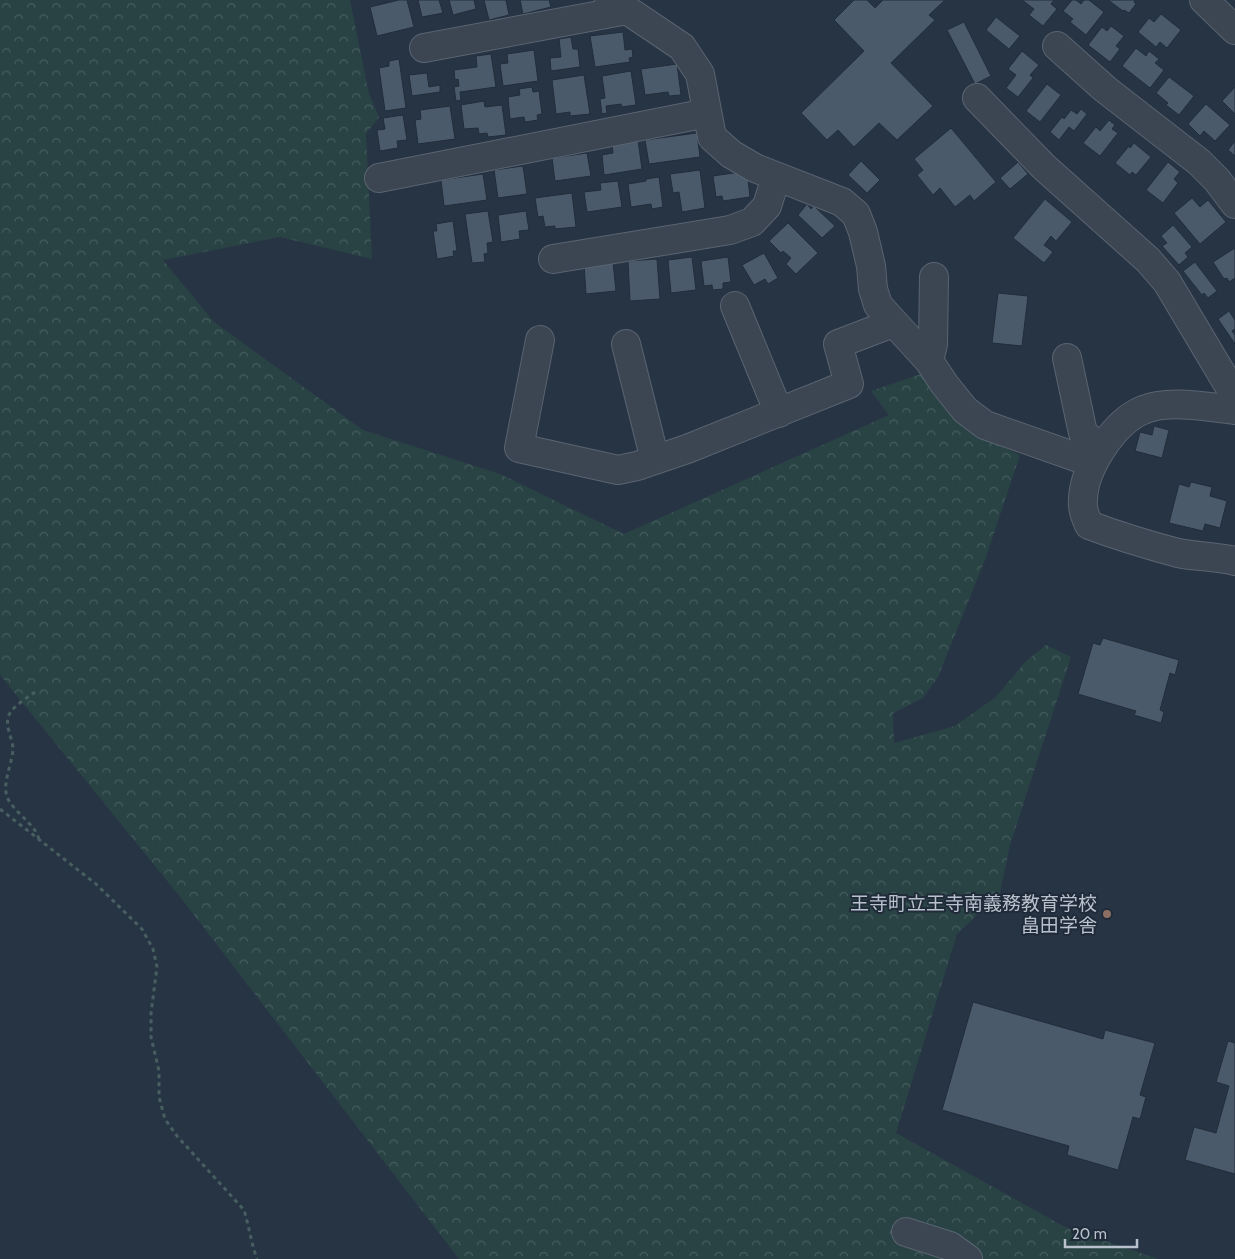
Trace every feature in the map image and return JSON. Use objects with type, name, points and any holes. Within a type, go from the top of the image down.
[{"type":"street","points":[[1204,0],[1235,30]]},
{"type":"street","points":[[424,48],[618,5],[682,47],[700,74],[712,137],[731,154],[755,168],[842,202],[856,214],[864,232],[871,266],[873,289],[878,305],[929,361],[965,410],[985,425],[1097,456]]},
{"type":"street","points":[[1057,46],[1105,89],[1199,162],[1217,180],[1235,204]]},
{"type":"street","points":[[977,98],[1044,167],[1148,260],[1167,282],[1235,396]]},
{"type":"street","points":[[379,178],[707,113]]},
{"type":"street","points":[[553,259],[730,230],[752,222],[767,206],[776,177]]},
{"type":"street","points":[[929,361],[933,344],[934,277]]},
{"type":"street","points":[[735,306],[779,413]]},
{"type":"street","points":[[540,340],[519,448],[618,470],[656,460],[850,384],[838,344],[893,323]]},
{"type":"street","points":[[626,344],[656,460]]},
{"type":"street","points":[[1067,358],[1083,433],[1097,456]]},
{"type":"street","points":[[1235,410],[1200,406],[1164,405],[1143,410],[1121,424],[1097,456],[1082,498],[1083,513],[1089,525],[1179,553],[1235,562]]},
{"type":"street","points":[[906,1232],[950,1246],[968,1259]]},
{"type":"path","points":[[35,692],[12,710],[8,717],[13,751],[6,785],[7,798],[22,818],[36,830],[39,840]]},
{"type":"path","points":[[0,809],[96,884],[142,929],[146,936],[152,948],[157,967],[151,1013],[151,1037],[159,1071],[158,1097],[164,1119],[244,1210],[257,1259]]},
{"type":"green space","points":[[0,0],[350,0],[369,94],[379,117],[366,134],[372,259],[280,237],[163,260],[214,322],[363,430],[500,474],[624,534],[889,415],[871,391],[921,374],[957,422],[979,436],[1020,455],[985,560],[938,677],[923,698],[893,713],[894,743],[955,726],[996,697],[1025,662],[1046,645],[1071,657],[1010,845],[1000,893],[957,934],[896,1133],[1065,1227],[1158,1259],[459,1259],[177,893],[0,675]]},
{"type":"building","points":[[407,0],[414,27],[377,36],[370,7]]},
{"type":"building","points":[[418,0],[439,0],[443,13],[422,17]]},
{"type":"building","points":[[449,0],[474,0],[476,9],[453,15]]},
{"type":"building","points":[[484,0],[506,0],[509,15],[489,20]]},
{"type":"building","points":[[520,0],[549,0],[551,7],[523,14]]},
{"type":"building","points":[[854,0],[867,0],[875,8],[883,0],[945,0],[929,15],[935,20],[891,63],[933,106],[897,140],[879,123],[854,147],[838,130],[827,140],[801,113],[864,51],[834,20]]},
{"type":"building","points":[[1022,0],[1054,0],[1051,4],[1057,9],[1043,26],[1029,15],[1034,9]]},
{"type":"building","points":[[1072,0],[1076,0],[1081,4],[1084,0],[1089,0],[1104,12],[1086,35],[1070,22],[1073,19],[1063,11]]},
{"type":"building","points":[[1108,0],[1135,0],[1136,4],[1129,13]]},
{"type":"building","points":[[1161,14],[1181,30],[1167,48],[1160,42],[1156,47],[1138,32],[1149,18],[1154,22]]},
{"type":"building","points":[[996,17],[1020,36],[1009,49],[986,30]]},
{"type":"building","points":[[964,22],[991,76],[975,84],[947,30]]},
{"type":"building","points":[[1111,26],[1124,36],[1116,46],[1120,49],[1110,62],[1088,45],[1102,27],[1107,31]]},
{"type":"building","points":[[623,32],[625,50],[632,49],[633,57],[629,58],[630,62],[595,67],[590,36]]},
{"type":"building","points":[[571,37],[573,49],[578,49],[580,67],[551,71],[550,58],[561,57],[559,39]]},
{"type":"building","points":[[1136,48],[1146,56],[1149,51],[1159,59],[1155,63],[1164,70],[1150,88],[1122,66]]},
{"type":"building","points":[[534,50],[538,81],[503,86],[500,64],[508,63],[507,54]]},
{"type":"building","points":[[1022,51],[1039,65],[1030,75],[1033,78],[1018,97],[1006,88],[1016,75],[1008,69]]},
{"type":"building","points":[[491,54],[496,87],[460,92],[461,100],[456,101],[454,87],[459,86],[458,79],[455,80],[454,70],[477,67],[476,56]]},
{"type":"building","points":[[399,59],[406,108],[385,111],[379,68],[389,66],[389,61]]},
{"type":"building","points":[[677,64],[681,95],[669,96],[668,92],[645,95],[641,69]]},
{"type":"building","points":[[631,71],[636,105],[622,107],[621,104],[606,106],[607,113],[602,114],[600,99],[605,98],[602,76]]},
{"type":"building","points":[[427,73],[429,87],[440,85],[440,92],[412,96],[409,75]]},
{"type":"building","points":[[584,75],[590,114],[570,116],[570,112],[556,114],[552,80]]},
{"type":"building","points":[[1169,77],[1194,96],[1179,115],[1166,105],[1168,103],[1156,93]]},
{"type":"building","points":[[1047,84],[1061,95],[1040,122],[1026,111]]},
{"type":"building","points":[[532,87],[533,92],[539,91],[542,114],[537,115],[538,120],[525,122],[524,117],[510,119],[508,97],[520,95],[519,89]]},
{"type":"building","points":[[1235,87],[1235,114],[1222,101]]},
{"type":"building","points":[[484,101],[485,107],[502,105],[506,135],[488,137],[487,133],[479,134],[478,128],[464,129],[461,105]]},
{"type":"building","points":[[1206,104],[1230,125],[1215,141],[1204,131],[1200,136],[1188,124]]},
{"type":"building","points":[[450,106],[455,139],[418,144],[415,120],[421,119],[420,110]]},
{"type":"building","points":[[1081,109],[1087,114],[1074,131],[1069,127],[1059,140],[1050,132],[1062,117],[1064,119],[1071,110],[1077,114]]},
{"type":"building","points":[[403,115],[407,140],[397,141],[398,148],[380,151],[377,130],[385,129],[383,118]]},
{"type":"building","points":[[1109,120],[1115,125],[1112,129],[1118,133],[1100,156],[1083,143],[1096,127],[1100,131]]},
{"type":"building","points":[[951,128],[996,182],[974,201],[970,195],[955,207],[940,188],[933,195],[917,175],[923,170],[914,159]]},
{"type":"building","points":[[697,133],[700,157],[649,164],[645,140]]},
{"type":"building","points":[[638,140],[642,169],[604,175],[602,155],[613,153],[612,144]]},
{"type":"building","points":[[1235,141],[1235,156],[1228,150]]},
{"type":"building","points":[[1134,143],[1151,157],[1136,175],[1132,172],[1130,175],[1115,163],[1129,146],[1130,148]]},
{"type":"building","points":[[587,153],[591,176],[555,181],[552,158]]},
{"type":"building","points":[[861,161],[880,180],[867,193],[848,175]]},
{"type":"building","points":[[1018,162],[1028,174],[1010,189],[1000,178]]},
{"type":"building","points":[[1168,162],[1180,172],[1174,179],[1178,183],[1163,203],[1146,190]]},
{"type":"building","points":[[523,166],[527,194],[498,198],[494,170]]},
{"type":"building","points":[[700,170],[705,208],[682,212],[679,192],[673,193],[670,174]]},
{"type":"building","points":[[747,171],[750,197],[723,201],[722,196],[716,197],[713,176]]},
{"type":"building","points":[[483,174],[487,200],[444,206],[441,180]]},
{"type":"building","points":[[659,177],[663,207],[652,209],[651,204],[631,207],[628,184]]},
{"type":"building","points":[[618,181],[622,207],[587,212],[584,192],[601,190],[600,183]]},
{"type":"building","points":[[572,193],[576,227],[555,229],[555,226],[545,227],[543,216],[538,217],[535,198]]},
{"type":"building","points":[[1192,198],[1200,207],[1208,200],[1226,222],[1200,244],[1174,213]]},
{"type":"building","points":[[1045,199],[1072,222],[1056,241],[1051,236],[1044,245],[1053,252],[1044,263],[1013,238]]},
{"type":"building","points":[[807,204],[811,209],[814,206],[835,226],[822,238],[798,215]]},
{"type":"building","points":[[488,211],[493,242],[487,243],[488,253],[484,254],[485,262],[472,263],[465,214]]},
{"type":"building","points":[[526,211],[529,230],[519,231],[520,239],[501,242],[498,215]]},
{"type":"building","points":[[453,221],[457,251],[453,251],[454,256],[437,259],[433,231],[437,231],[436,224]]},
{"type":"building","points":[[788,223],[818,253],[796,274],[786,264],[791,258],[783,251],[781,253],[769,241]]},
{"type":"building","points":[[1173,225],[1192,247],[1185,253],[1188,257],[1179,265],[1162,246],[1167,243],[1161,236]]},
{"type":"building","points":[[1235,248],[1235,278],[1229,282],[1227,278],[1224,279],[1213,262]]},
{"type":"building","points":[[764,253],[778,278],[768,284],[765,279],[754,285],[742,265]]},
{"type":"building","points":[[692,257],[696,290],[671,293],[668,260]]},
{"type":"building","points":[[728,257],[731,282],[723,283],[723,289],[713,290],[712,285],[704,286],[701,261]]},
{"type":"building","points":[[657,259],[660,299],[630,301],[628,261]]},
{"type":"building","points":[[613,262],[616,291],[586,294],[584,264]]},
{"type":"building","points":[[1195,262],[1217,291],[1208,298],[1204,293],[1202,295],[1183,271]]},
{"type":"building","points":[[998,293],[1028,296],[1022,346],[992,343]]},
{"type":"building","points":[[1229,311],[1235,320],[1235,329],[1232,331],[1235,335],[1235,344],[1218,319]]},
{"type":"building","points":[[1154,426],[1169,430],[1162,458],[1135,451],[1140,432],[1152,435]]},
{"type":"building","points":[[1191,482],[1212,487],[1210,496],[1227,501],[1220,528],[1205,524],[1203,531],[1169,523],[1179,484],[1189,487]]},
{"type":"building","points":[[1103,638],[1179,660],[1175,675],[1170,673],[1160,710],[1164,712],[1161,723],[1134,715],[1136,711],[1078,694],[1093,643],[1100,645]]},
{"type":"building","points":[[973,1002],[1103,1039],[1105,1030],[1155,1043],[1140,1095],[1146,1097],[1140,1119],[1133,1117],[1118,1170],[1067,1155],[1069,1146],[942,1110]]},
{"type":"building","points":[[1228,1041],[1235,1043],[1235,1174],[1185,1160],[1194,1127],[1216,1133],[1229,1086],[1216,1082]]},
{"type":"place","name":"王寺町立王寺南義務教育学校 畠田学舎","points":[[1107,914]]}]
